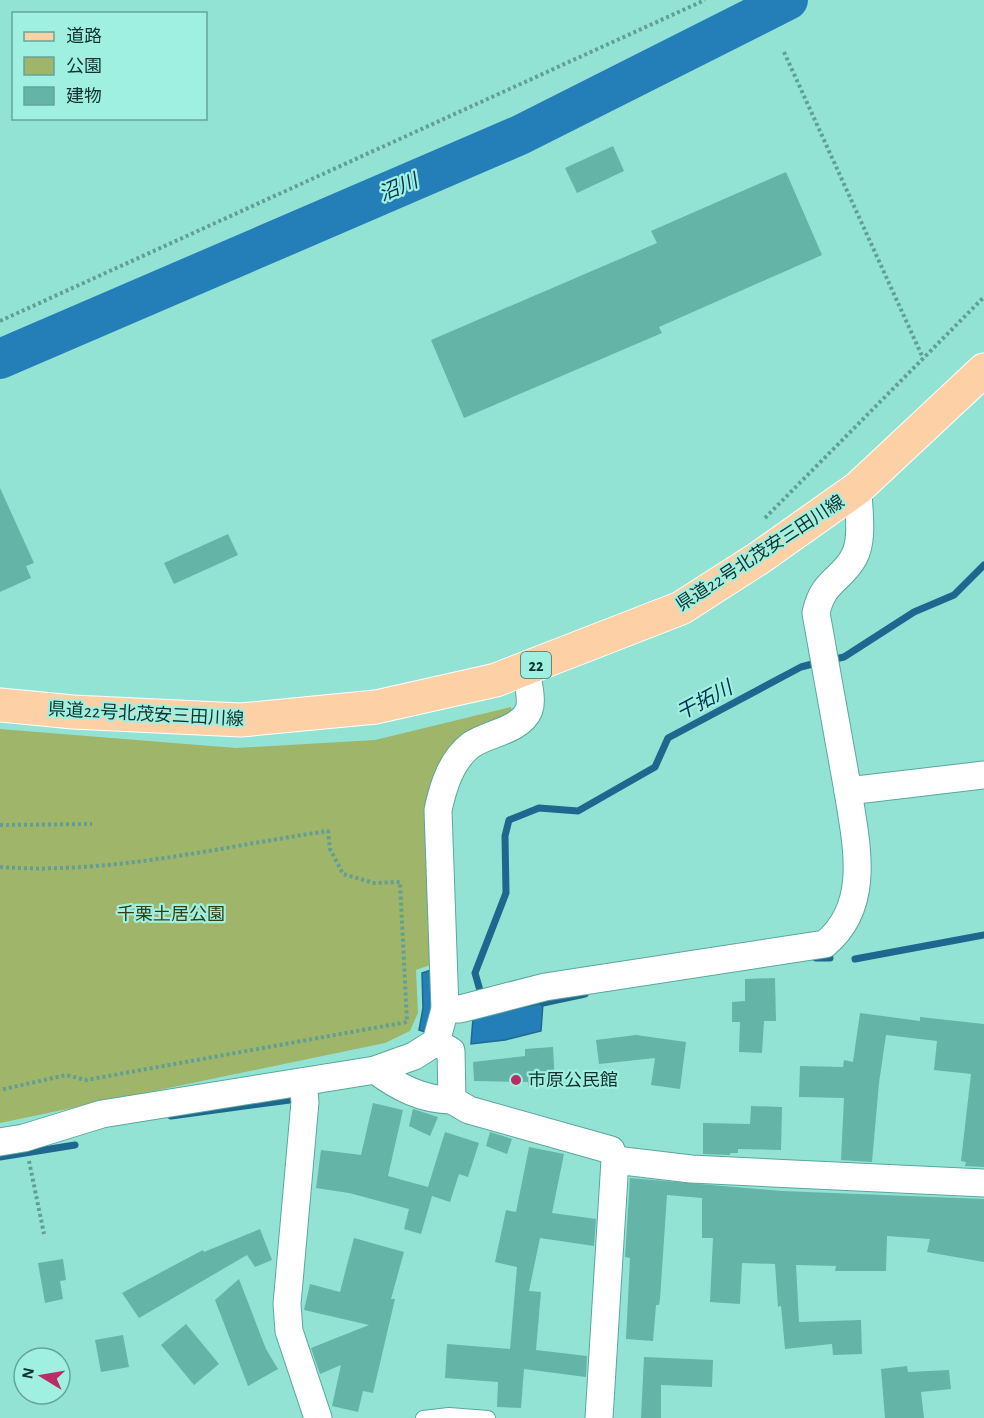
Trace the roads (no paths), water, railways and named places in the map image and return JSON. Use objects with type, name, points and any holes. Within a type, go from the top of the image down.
[{"type":"main road","name":"県道22号北茂安三田川線","points":[[0,705],[73,712],[241,720],[376,707],[496,680],[681,608],[759,558],[858,488],[984,370]]},
{"type":"street","points":[[445,1010],[460,1010],[545,987],[825,944],[837,934],[856,896],[860,866],[816,613],[819,595],[854,558],[859,544],[858,488]]},
{"type":"street","points":[[0,1142],[24,1138],[102,1114],[375,1070],[414,1056],[436,1042],[445,1010],[438,810],[443,789],[452,767],[471,746],[523,720],[530,708],[526,669]]},
{"type":"street","points":[[848,791],[984,775]]},
{"type":"street","points":[[436,1042],[451,1051],[452,1100]]},
{"type":"street","points":[[375,1070],[398,1088],[436,1100],[452,1100],[468,1110],[611,1150],[615,1160],[599,1418]]},
{"type":"street","points":[[303,1083],[304,1102],[286,1304],[289,1331],[318,1418]]},
{"type":"street","points":[[615,1160],[691,1169],[984,1183]]},
{"type":"lane","points":[[423,1418],[449,1415],[488,1418]]},
{"type":"water","points":[[431,970],[432,1012],[428,1033],[419,1030],[423,1008],[422,973]]},
{"type":"water","points":[[543,1003],[541,1031],[505,1040],[471,1044],[473,1018]]},
{"type":"waterway","name":"沼川","points":[[0,359],[520,135],[788,0]]},
{"type":"waterway","name":"干拓川","points":[[831,660],[844,657],[914,612],[954,595],[984,565]]},
{"type":"waterway","name":"干拓川","points":[[481,994],[475,973],[506,893],[505,836],[509,820],[539,808],[578,811],[655,767],[668,738],[801,667],[820,662]]},
{"type":"waterway","points":[[855,959],[984,935]]},
{"type":"waterway","points":[[816,958],[830,958]]},
{"type":"waterway","points":[[543,1003],[585,994]]},
{"type":"waterway","points":[[171,1116],[290,1100]]},
{"type":"waterway","points":[[0,1157],[75,1145]]},
{"type":"place","name":"市原公民館","points":[[516,1080]]},
{"type":"park label","name":"千栗土居公園","points":[[171,914]]}]
